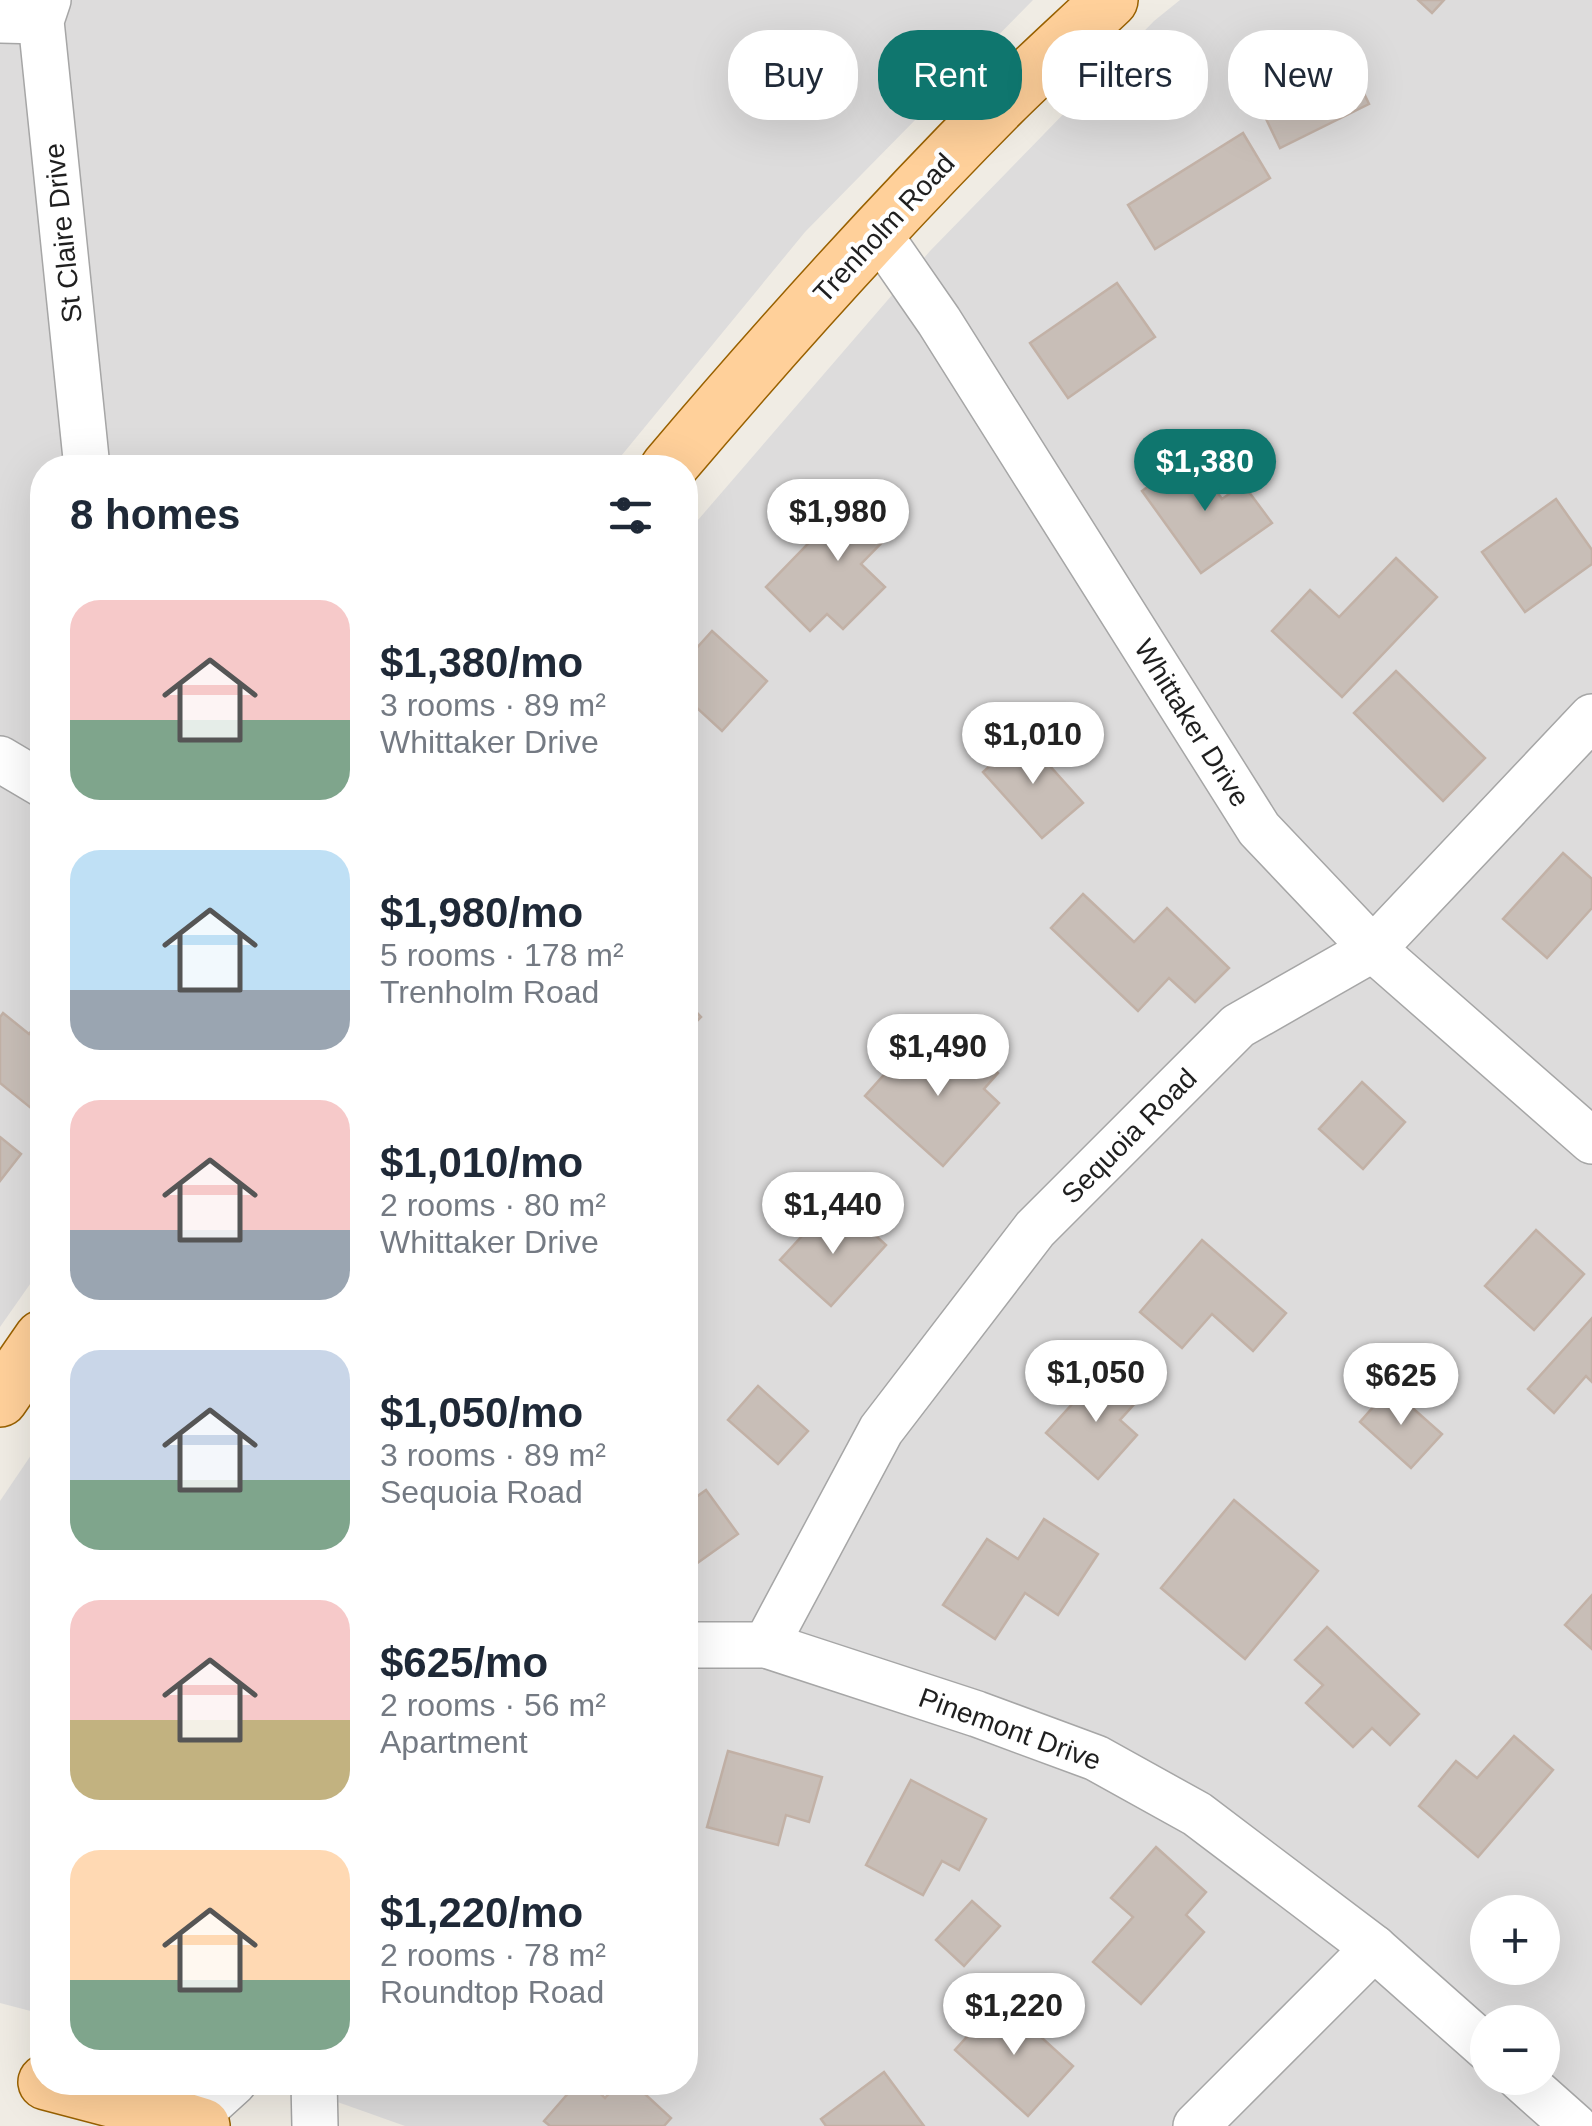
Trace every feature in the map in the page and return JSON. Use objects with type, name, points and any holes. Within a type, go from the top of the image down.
[{"type":"main road","name":"Trenholm Road","points":[[679,455],[878,233],[999,106],[1110,0]]},
{"type":"main road","points":[[0,1399],[30,1355]]},
{"type":"main road","points":[[0,2074],[30,2079]]},
{"type":"main road","points":[[95,2095],[196,2124]]},
{"type":"street","name":"St Claire Drive","points":[[30,14],[85,455]]},
{"type":"street","name":"Whittaker Drive","points":[[878,233],[939,321],[1258,829],[1373,949],[1592,1141]]},
{"type":"street","name":"Sequoia Road","points":[[766,1645],[881,1430],[1035,1229],[1238,1026],[1373,949],[1592,717]]},
{"type":"street","points":[[0,759],[30,777]]},
{"type":"street","name":"Pinemont Drive","points":[[698,1645],[766,1645],[977,1714],[1096,1758],[1197,1814],[1374,1948],[1470,2033]]},
{"type":"street","points":[[1196,2126],[1374,1948]]},
{"type":"street","points":[[196,2124],[222,2095]]},
{"type":"street","points":[[314,2095],[315,2126]]},
{"type":"street","points":[[1539,2095],[1574,2126]]},
{"type":"shaded area","points":[[0,0],[1033,0],[1004,30],[878,30],[878,120],[915,120],[805,232],[622,455],[30,455],[30,1284],[0,1327]]},
{"type":"shaded area","points":[[1180,0],[1592,0],[1592,2126],[405,2126],[318,2095],[698,2095],[698,520],[930,251],[1058,120],[1208,120],[1208,30],[1145,30]]},
{"type":"shaded area","points":[[30,1457],[30,2011],[0,2003],[0,1501]]},
{"type":"building","points":[[1418,0],[1444,0],[1432,13]]},
{"type":"building","points":[[1267,120],[1337,120],[1280,148]]},
{"type":"building","points":[[1243,133],[1270,178],[1155,249],[1128,205]]},
{"type":"building","points":[[1117,283],[1155,337],[1068,398],[1030,343]]},
{"type":"building","points":[[1191,455],[1222,499],[1243,484],[1272,523],[1201,573],[1142,491]]},
{"type":"building","points":[[866,484],[903,521],[861,564],[885,587],[843,629],[827,614],[810,631],[766,587]]},
{"type":"building","points":[[1556,499],[1592,550],[1592,564],[1525,612],[1482,552]]},
{"type":"building","points":[[1396,558],[1437,597],[1342,697],[1272,631],[1310,590],[1339,617]]},
{"type":"building","points":[[712,631],[767,681],[722,731],[698,709],[698,647]]},
{"type":"building","points":[[1396,671],[1485,758],[1443,801],[1354,713]]},
{"type":"building","points":[[1023,736],[1083,803],[1042,838],[983,772]]},
{"type":"building","points":[[1563,853],[1592,879],[1592,908],[1547,958],[1503,919]]},
{"type":"building","points":[[1083,894],[1134,942],[1167,908],[1229,968],[1195,1002],[1169,978],[1138,1011],[1051,928]]},
{"type":"building","points":[[3,1013],[30,1033],[30,1107],[0,1083]]},
{"type":"building","points":[[955,1034],[998,1073],[984,1089],[999,1103],[943,1166],[865,1096],[899,1058],[918,1075]]},
{"type":"building","points":[[1362,1082],[1405,1122],[1363,1169],[1319,1129]]},
{"type":"building","points":[[0,1137],[21,1154],[0,1181]]},
{"type":"building","points":[[851,1213],[886,1245],[831,1306],[780,1260],[815,1222],[830,1236]]},
{"type":"building","points":[[1536,1230],[1584,1274],[1534,1330],[1485,1286]]},
{"type":"building","points":[[1202,1240],[1286,1313],[1253,1351],[1212,1314],[1182,1348],[1140,1312]]},
{"type":"building","points":[[1592,1318],[1592,1382],[1586,1376],[1554,1413],[1528,1389]]},
{"type":"building","points":[[1103,1370],[1137,1401],[1120,1420],[1137,1435],[1098,1479],[1046,1433]]},
{"type":"building","points":[[758,1386],[808,1431],[778,1464],[728,1420]]},
{"type":"building","points":[[1390,1388],[1442,1434],[1411,1468],[1360,1422]]},
{"type":"building","points":[[706,1490],[738,1534],[698,1563],[698,1496]]},
{"type":"building","points":[[1234,1500],[1318,1571],[1245,1659],[1161,1588]]},
{"type":"building","points":[[1044,1519],[1098,1554],[1058,1615],[1025,1593],[995,1639],[943,1605],[987,1539],[1018,1559]]},
{"type":"building","points":[[1592,1595],[1592,1649],[1565,1625]]},
{"type":"building","points":[[1327,1627],[1419,1714],[1390,1745],[1372,1728],[1353,1747],[1306,1703],[1323,1685],[1295,1660]]},
{"type":"building","points":[[1514,1736],[1553,1770],[1478,1857],[1419,1806],[1456,1761],[1477,1778]]},
{"type":"building","points":[[728,1751],[822,1777],[809,1822],[786,1815],[778,1845],[707,1827]]},
{"type":"building","points":[[911,1780],[986,1819],[959,1870],[942,1861],[923,1895],[866,1865]]},
{"type":"building","points":[[1156,1847],[1206,1892],[1186,1915],[1204,1932],[1141,2004],[1093,1962],[1133,1917],[1111,1898]]},
{"type":"building","points":[[972,1901],[1000,1926],[964,1966],[936,1940]]},
{"type":"building","points":[[1000,2000],[1073,2066],[1028,2116],[955,2050]]},
{"type":"building","points":[[884,2072],[924,2126],[826,2126],[821,2119]]},
{"type":"building","points":[[567,2095],[605,2098],[646,2095],[671,2118],[664,2126],[550,2126],[544,2121]]}]
